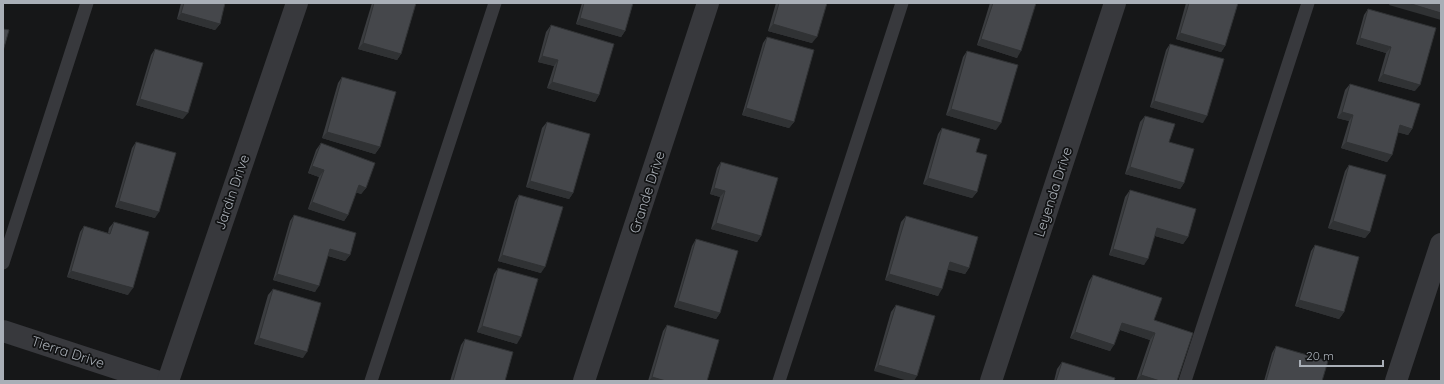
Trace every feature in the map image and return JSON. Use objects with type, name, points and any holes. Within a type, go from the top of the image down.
[{"type":"street","name":"Jardin Drive","points":[[168,381],[297,3]]},
{"type":"street","name":"Grande Drive","points":[[584,381],[708,3]]},
{"type":"street","name":"Leyenda Drive","points":[[991,381],[1115,3]]},
{"type":"street","points":[[1396,381],[1441,244]]},
{"type":"street","name":"Tierra Drive","points":[[3,331],[156,381]]},
{"type":"lane","points":[[3,263],[87,3]]},
{"type":"lane","points":[[371,381],[495,3]]},
{"type":"lane","points":[[779,381],[902,3]]},
{"type":"lane","points":[[1185,381],[1308,3]]},
{"type":"building","points":[[184,3],[225,3],[220,24],[181,13]]},
{"type":"building","points":[[374,3],[416,3],[401,54],[363,43]]},
{"type":"building","points":[[584,3],[633,3],[625,31],[580,18]]},
{"type":"building","points":[[779,3],[827,3],[817,37],[773,24]]},
{"type":"building","points":[[993,3],[1036,3],[1021,51],[981,39]]},
{"type":"building","points":[[1189,3],[1238,3],[1225,46],[1180,33]]},
{"type":"building","points":[[1408,3],[1441,3],[1441,13]]},
{"type":"building","points":[[1368,9],[1436,28],[1420,85],[1383,74],[1391,47],[1360,38]]},
{"type":"building","points":[[551,25],[614,44],[599,95],[552,82],[558,60],[542,56]]},
{"type":"building","points":[[3,29],[9,30],[3,51]]},
{"type":"building","points":[[767,37],[814,50],[794,122],[746,108]]},
{"type":"building","points":[[1170,44],[1224,59],[1207,116],[1154,101]]},
{"type":"building","points":[[155,49],[203,63],[188,113],[140,99]]},
{"type":"building","points":[[967,51],[1018,65],[1001,123],[951,109]]},
{"type":"building","points":[[342,77],[396,92],[380,147],[327,132]]},
{"type":"building","points":[[1350,84],[1420,104],[1412,129],[1400,125],[1392,155],[1346,142],[1353,115],[1342,112]]},
{"type":"building","points":[[1145,116],[1175,124],[1169,142],[1194,149],[1184,183],[1130,167]]},
{"type":"building","points":[[547,122],[590,134],[573,193],[530,181]]},
{"type":"building","points":[[942,128],[980,139],[976,152],[987,155],[977,192],[928,178]]},
{"type":"building","points":[[136,142],[176,153],[159,212],[119,201]]},
{"type":"building","points":[[321,143],[375,163],[366,188],[359,185],[348,215],[312,202],[324,170],[312,166]]},
{"type":"building","points":[[721,162],[778,178],[761,236],[716,223],[725,191],[714,188]]},
{"type":"building","points":[[1349,165],[1386,175],[1370,232],[1333,221]]},
{"type":"building","points":[[1130,190],[1196,209],[1188,237],[1157,228],[1148,259],[1113,249]]},
{"type":"building","points":[[519,195],[563,207],[545,267],[502,255]]},
{"type":"building","points":[[294,215],[356,233],[350,255],[330,249],[319,286],[277,274]]},
{"type":"building","points":[[906,216],[978,237],[969,268],[950,262],[942,289],[889,274]]},
{"type":"building","points":[[114,222],[149,232],[133,288],[71,271],[84,226],[110,234]]},
{"type":"building","points":[[696,239],[738,251],[720,313],[678,301]]},
{"type":"building","points":[[1315,245],[1359,257],[1344,312],[1299,300]]},
{"type":"building","points":[[498,268],[538,279],[521,337],[482,326]]},
{"type":"building","points":[[1093,275],[1162,298],[1154,320],[1193,333],[1177,381],[1160,381],[1141,375],[1155,333],[1122,323],[1114,345],[1075,332]]},
{"type":"building","points":[[273,289],[321,303],[307,352],[259,338]]},
{"type":"building","points":[[896,305],[935,316],[917,376],[878,365]]},
{"type":"building","points":[[667,325],[719,340],[707,381],[666,381],[652,377]]},
{"type":"building","points":[[465,339],[513,352],[505,381],[453,381]]},
{"type":"building","points":[[1276,346],[1328,361],[1322,381],[1266,381]]},
{"type":"building","points":[[1062,362],[1115,378],[1114,381],[1056,381]]}]
